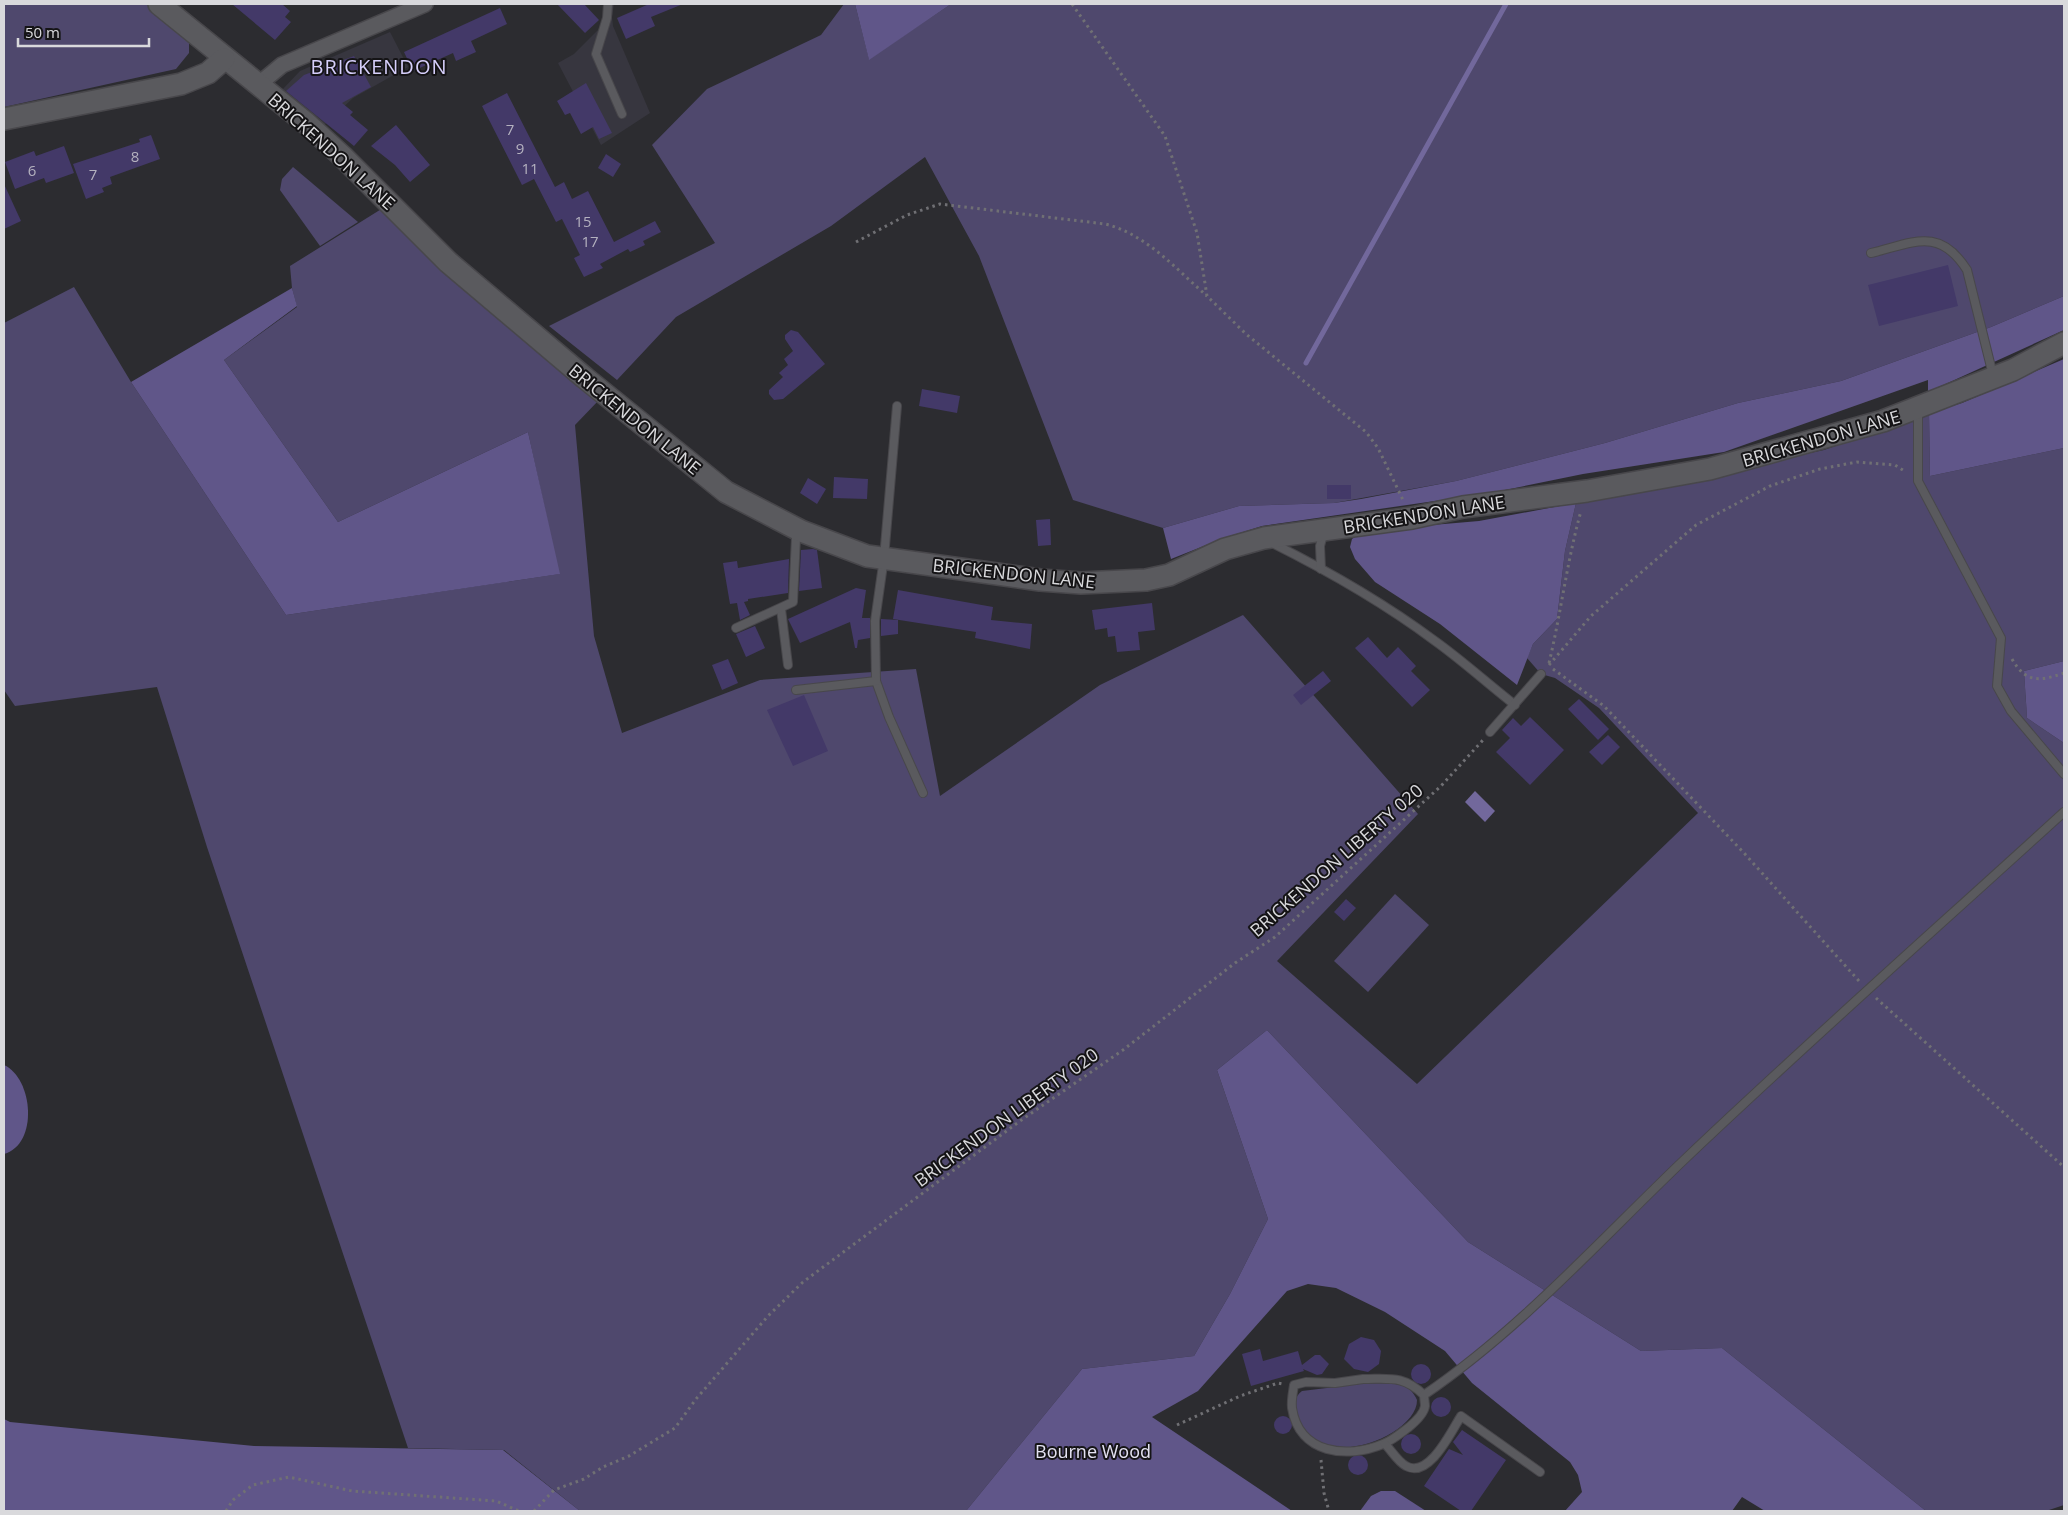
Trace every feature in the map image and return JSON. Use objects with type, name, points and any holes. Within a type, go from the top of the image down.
[{"type":"street","name":"BRICKENDON LANE","points":[[159,4],[342,156],[448,262],[585,378],[726,492],[801,532],[867,556],[1040,580],[1081,583],[1124,582],[1169,575],[1225,549],[1264,538],[1412,518],[1463,507],[1587,491],[1710,469],[1884,421],[1918,409],[1993,378],[2064,343]]},
{"type":"street","points":[[258,86],[282,64],[425,4]]},
{"type":"street","points":[[4,119],[181,84],[208,73],[224,59]]},
{"type":"lane","points":[[608,4],[607,18],[596,54],[622,114]]},
{"type":"lane","points":[[1872,253],[1927,240],[1943,244],[1958,256],[1967,270],[1993,378]]},
{"type":"lane","points":[[896,406],[884,558],[875,621],[876,681],[889,717],[924,793]]},
{"type":"lane","points":[[1918,409],[1918,481],[2001,638],[1997,686],[2012,710],[2064,774]]},
{"type":"lane","points":[[1321,569],[1320,546],[1324,529]]},
{"type":"lane","points":[[736,628],[794,602],[796,536],[801,532]]},
{"type":"lane","points":[[1264,538],[1401,616],[1515,705]]},
{"type":"lane","points":[[781,609],[788,665]]},
{"type":"lane","points":[[1490,732],[1541,674]]},
{"type":"lane","points":[[796,690],[876,681]]},
{"type":"lane","points":[[1424,1395],[1460,1370],[1503,1336],[1686,1158],[2064,812]]},
{"type":"lane","points":[[1363,1379],[1398,1379],[1414,1386],[1424,1395],[1425,1407],[1421,1414],[1385,1444],[1352,1452],[1334,1452],[1321,1447],[1304,1434],[1296,1422],[1292,1406],[1294,1385],[1306,1382],[1334,1383],[1363,1379]]},
{"type":"lane","points":[[1385,1444],[1404,1466],[1413,1469],[1422,1467],[1431,1462],[1461,1416],[1540,1472]]},
{"type":"path","points":[[1072,4],[1165,136],[1198,233],[1208,296]]},
{"type":"path","points":[[856,242],[907,215],[940,204],[1105,224],[1121,228],[1145,242],[1208,296],[1246,334],[1366,432],[1378,448],[1412,518]]},
{"type":"path","points":[[1548,666],[1591,616],[1696,525],[1770,486],[1820,469],[1857,462],[1896,465],[1918,481]]},
{"type":"path","points":[[1548,666],[1563,600],[1571,547],[1587,491]]},
{"type":"path","points":[[2001,638],[2016,666],[2028,675],[2042,681],[2064,674]]},
{"type":"path","points":[[1548,666],[1604,706],[1744,853],[1868,991],[2064,1167]]},
{"type":"path","name":"BRICKENDON LIBERTY 020","points":[[534,1511],[554,1490],[584,1479],[603,1466],[630,1456],[675,1428],[696,1399],[768,1316],[803,1282],[1020,1121],[1123,1050],[1235,963],[1275,937],[1441,786],[1490,732]]},
{"type":"path","points":[[1177,1425],[1240,1396],[1278,1383],[1294,1385]]},
{"type":"path","points":[[1321,1447],[1323,1486],[1328,1511]]},
{"type":"path","points":[[226,1511],[233,1500],[253,1485],[289,1477],[352,1491],[496,1501],[519,1511]]},
{"type":"shaded area","points":[[4,4],[148,4],[189,37],[189,53],[176,69],[4,107]]},
{"type":"shaded area","points":[[603,4],[614,4],[613,26],[650,113],[601,145],[558,63],[574,54],[600,28],[603,21]]},
{"type":"shaded area","points":[[844,4],[855,4],[869,59],[951,4],[2064,4],[2064,296],[1991,327],[1841,381],[1738,403],[1605,443],[1456,481],[1334,503],[1239,506],[1163,528],[1073,500],[979,256],[925,157],[831,226],[676,317],[617,380],[549,326],[715,243],[652,145],[707,89],[821,35]]},
{"type":"shaded area","points":[[390,32],[408,67],[353,98],[322,127],[283,89],[300,71]]},
{"type":"shaded area","points":[[293,167],[358,222],[320,246],[280,190],[282,179]]},
{"type":"shaded area","points":[[383,208],[599,400],[575,425],[594,636],[622,733],[760,680],[916,669],[940,796],[1100,685],[1243,615],[1418,814],[1277,961],[1417,1084],[1698,813],[1599,708],[1555,678],[1541,674],[1527,658],[1533,644],[1557,619],[1565,551],[1576,503],[1824,450],[1929,413],[1930,476],[2064,448],[2064,661],[2024,671],[2027,718],[2064,743],[2064,1505],[2046,1511],[1926,1511],[1722,1348],[1641,1351],[1468,1242],[1267,1030],[1217,1070],[1268,1219],[1230,1294],[1194,1356],[1082,1369],[966,1511],[580,1511],[504,1450],[408,1448],[207,847],[157,687],[15,706],[4,690],[4,323],[74,287],[131,382],[286,615],[559,574],[528,432],[338,522],[224,360],[297,307],[292,288],[290,266]]},
{"type":"shaded area","points":[[1475,791],[1495,811],[1485,822],[1465,802]]},
{"type":"shaded area","points":[[1395,894],[1429,925],[1368,992],[1334,961]]},
{"type":"shaded area","points":[[1368,1383],[1396,1384],[1408,1389],[1417,1400],[1413,1414],[1400,1427],[1383,1438],[1362,1445],[1341,1447],[1321,1444],[1305,1432],[1295,1406],[1296,1397],[1302,1391]]},
{"type":"green space","points":[[855,4],[951,4],[869,60]]},
{"type":"green space","points":[[292,288],[297,306],[224,360],[338,522],[528,432],[560,574],[286,615],[131,382]]},
{"type":"green space","points":[[2064,296],[2064,330],[1928,392],[1928,380],[1724,452],[1583,474],[1490,493],[1262,526],[1224,538],[1171,559],[1163,528],[1239,506],[1334,503],[1456,481],[1605,443],[1738,403],[1841,381],[1991,327]]},
{"type":"green space","points":[[2064,359],[2064,448],[1930,476],[1929,413],[1962,403]]},
{"type":"green space","points":[[1576,503],[1565,551],[1557,619],[1533,644],[1517,685],[1440,624],[1375,582],[1355,559],[1350,547],[1352,539],[1363,531],[1479,521]]},
{"type":"green space","points":[[2064,661],[2064,743],[2027,718],[2024,671]]},
{"type":"green space","name":"Bourne Wood","points":[[1267,1030],[1468,1242],[1641,1351],[1722,1348],[1926,1511],[1765,1511],[1742,1497],[1732,1511],[1565,1511],[1582,1492],[1578,1475],[1570,1462],[1472,1383],[1445,1351],[1385,1312],[1336,1288],[1308,1284],[1287,1291],[1198,1391],[1152,1417],[1292,1511],[966,1511],[1082,1369],[1194,1356],[1230,1294],[1268,1219],[1217,1070]]},
{"type":"green space","points":[[4,1065],[14,1072],[21,1083],[26,1096],[28,1111],[27,1125],[23,1138],[15,1148],[4,1154]]},
{"type":"green space","points":[[4,1419],[10,1422],[254,1446],[503,1450],[580,1511],[4,1511]]},
{"type":"green space","points":[[1381,1491],[1395,1491],[1426,1511],[1360,1511],[1371,1496]]},
{"type":"building","points":[[232,4],[282,4],[290,11],[285,17],[291,22],[275,40]]},
{"type":"building","points":[[557,4],[584,4],[599,20],[585,33]]},
{"type":"building","points":[[649,4],[683,4],[651,17],[655,26],[626,39],[617,18]]},
{"type":"building","points":[[500,8],[507,24],[471,41],[476,52],[456,61],[453,53],[413,71],[404,52]]},
{"type":"building","points":[[354,56],[371,87],[342,103],[353,112],[350,115],[368,130],[354,146],[286,91],[304,75]]},
{"type":"building","points":[[586,83],[612,133],[599,139],[593,127],[581,134],[570,113],[565,115],[557,101]]},
{"type":"building","points":[[507,93],[555,187],[564,182],[572,199],[588,191],[614,242],[655,221],[661,232],[643,241],[645,245],[630,252],[628,249],[600,264],[603,268],[584,277],[574,258],[580,255],[562,219],[556,222],[534,179],[522,185],[482,106]]},
{"type":"building","points":[[396,125],[430,165],[410,182],[395,165],[371,146]]},
{"type":"building","points":[[151,135],[160,159],[110,177],[112,184],[102,188],[104,192],[86,199],[73,164],[140,142],[139,139]]},
{"type":"building","points":[[64,146],[74,173],[46,183],[44,178],[15,189],[5,162],[34,151],[36,156]]},
{"type":"building","points":[[606,154],[621,164],[613,177],[598,168]]},
{"type":"building","points":[[4,184],[21,221],[4,229]]},
{"type":"building","points":[[1948,265],[1958,306],[1879,326],[1868,285]]},
{"type":"building","points":[[791,330],[798,332],[825,364],[783,399],[774,400],[769,394],[769,390],[783,377],[779,373],[788,365],[784,359],[793,351],[785,339],[785,335]]},
{"type":"building","points":[[922,389],[960,396],[957,413],[919,406]]},
{"type":"building","points":[[834,477],[868,479],[867,499],[833,498]]},
{"type":"building","points":[[808,478],[826,489],[817,504],[800,493]]},
{"type":"building","points":[[1327,485],[1351,485],[1351,499],[1327,499]]},
{"type":"building","points":[[1050,519],[1051,545],[1038,546],[1036,520]]},
{"type":"building","points":[[801,550],[817,550],[822,588],[799,591]]},
{"type":"building","points":[[789,559],[788,593],[748,599],[748,601],[744,602],[750,615],[740,620],[737,603],[730,604],[723,563],[737,561],[738,568]]},
{"type":"building","points":[[856,588],[866,590],[862,618],[870,618],[870,638],[858,640],[857,648],[855,648],[850,622],[800,643],[788,619]]},
{"type":"building","points":[[898,590],[993,607],[991,620],[1032,624],[1030,649],[975,638],[976,632],[893,619]]},
{"type":"building","points":[[1152,603],[1155,630],[1138,632],[1140,650],[1117,652],[1115,636],[1108,637],[1107,628],[1095,630],[1092,610]]},
{"type":"building","points":[[881,619],[898,620],[898,634],[881,636]]},
{"type":"building","points":[[755,626],[765,648],[746,657],[736,634]]},
{"type":"building","points":[[1368,637],[1387,658],[1398,647],[1416,666],[1411,671],[1430,690],[1412,707],[1355,648]]},
{"type":"building","points":[[728,659],[738,683],[722,690],[712,665]]},
{"type":"building","points":[[1323,671],[1331,681],[1301,705],[1293,695]]},
{"type":"building","points":[[804,695],[828,751],[793,766],[767,710]]},
{"type":"building","points":[[1579,699],[1609,729],[1598,740],[1568,709]]},
{"type":"building","points":[[1530,717],[1564,750],[1530,785],[1496,752],[1510,738],[1502,730],[1513,718],[1521,726]]},
{"type":"building","points":[[1608,735],[1620,747],[1602,765],[1589,752]]},
{"type":"building","points":[[1346,899],[1356,908],[1344,921],[1334,912]]},
{"type":"building","points":[[1361,1337],[1374,1340],[1381,1351],[1379,1364],[1368,1372],[1354,1369],[1344,1359],[1349,1344]]},
{"type":"building","points":[[1260,1349],[1263,1361],[1298,1351],[1302,1365],[1315,1355],[1320,1355],[1329,1364],[1322,1374],[1317,1375],[1303,1369],[1304,1371],[1251,1386],[1242,1354]]},
{"type":"building","points":[[1421,1364],[1428,1367],[1431,1374],[1428,1381],[1421,1384],[1414,1381],[1411,1374],[1414,1367]]},
{"type":"building","points":[[1441,1397],[1448,1400],[1451,1407],[1448,1414],[1441,1417],[1434,1414],[1431,1407],[1434,1400]]},
{"type":"building","points":[[1279,1416],[1287,1416],[1292,1421],[1290,1432],[1279,1434],[1274,1429],[1274,1421]]},
{"type":"building","points":[[1462,1430],[1506,1460],[1471,1511],[1461,1511],[1424,1486],[1449,1449],[1463,1455],[1453,1442]]},
{"type":"building","points":[[1411,1434],[1418,1437],[1421,1444],[1418,1451],[1411,1454],[1404,1451],[1401,1444],[1404,1437]]},
{"type":"building","points":[[1358,1455],[1365,1458],[1368,1465],[1365,1472],[1358,1475],[1351,1472],[1348,1465],[1351,1458]]},
{"type":"waterway","points":[[1306,363],[1506,4]]},
{"type":"district","name":"BRICKENDON","points":[[379,66]]}]
